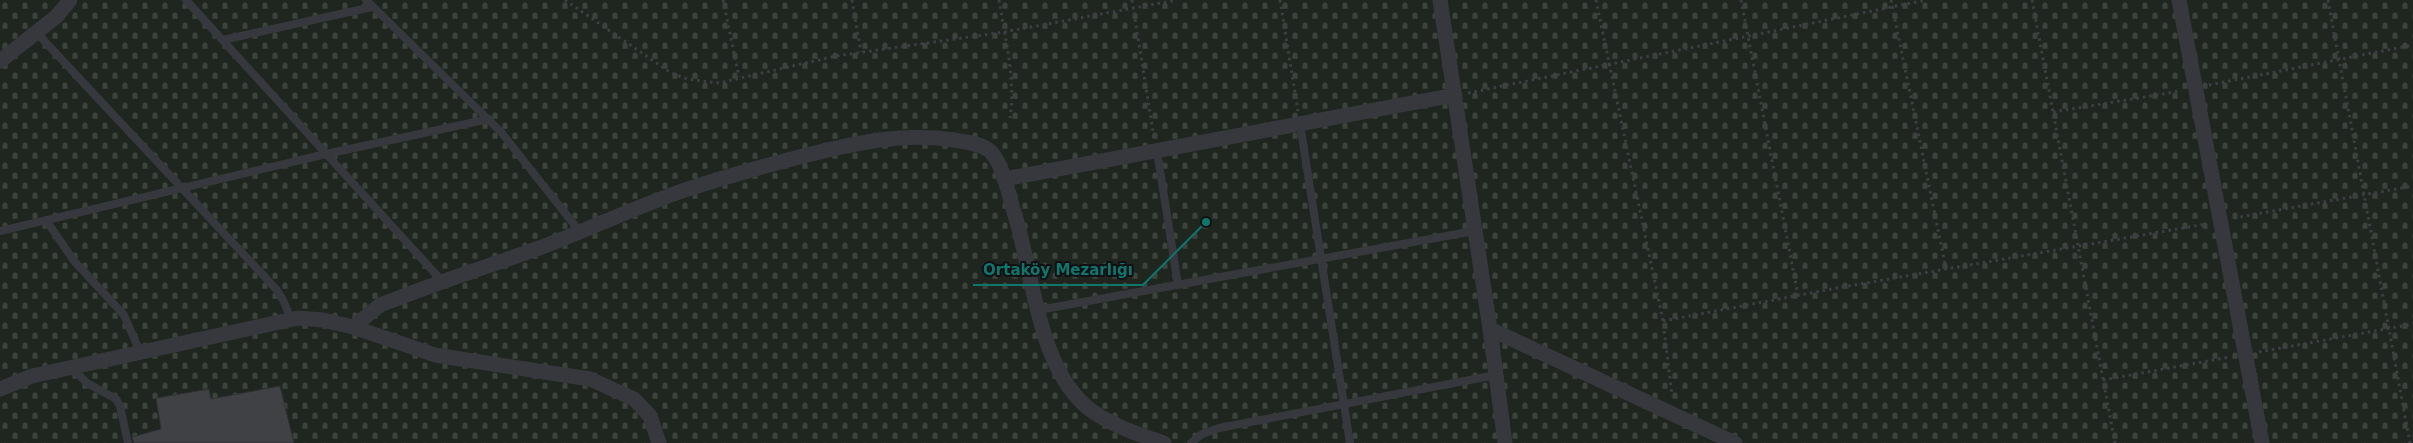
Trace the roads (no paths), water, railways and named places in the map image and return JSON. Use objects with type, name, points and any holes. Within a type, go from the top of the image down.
[{"type":"street","points":[[0,61],[58,16],[70,0]]},
{"type":"street","points":[[1440,0],[1490,329],[1505,443]]},
{"type":"street","points":[[2179,0],[2262,443]]},
{"type":"street","points":[[1004,179],[1455,95]]},
{"type":"street","points":[[352,327],[380,305],[580,232],[677,193],[752,169],[861,142],[892,138],[938,138],[984,147],[991,153],[1004,179],[1054,364],[1062,380],[1077,398],[1092,411],[1110,421],[1164,443]]},
{"type":"street","points":[[0,389],[32,376],[298,318],[323,320],[352,327],[435,355],[590,379],[634,399],[650,416],[659,443]]},
{"type":"street","points":[[1490,329],[1735,443]]},
{"type":"lane","points":[[186,0],[442,281]]},
{"type":"lane","points":[[366,0],[489,119],[580,232]]},
{"type":"lane","points":[[223,40],[372,7]]},
{"type":"lane","points":[[36,32],[276,289],[283,300],[291,320]]},
{"type":"lane","points":[[0,231],[326,154],[489,119]]},
{"type":"lane","points":[[1300,124],[1350,443]]},
{"type":"lane","points":[[1157,151],[1178,284]]},
{"type":"lane","points":[[46,220],[74,261],[124,316],[140,352]]},
{"type":"lane","points":[[1039,310],[1474,231]]},
{"type":"lane","points":[[72,367],[87,383],[116,399],[120,406],[128,443]]},
{"type":"lane","points":[[1191,443],[1202,434],[1219,428],[1496,376]]},
{"type":"place","name":"Ortaköy Mezarlığı","points":[[1206,222]]}]
